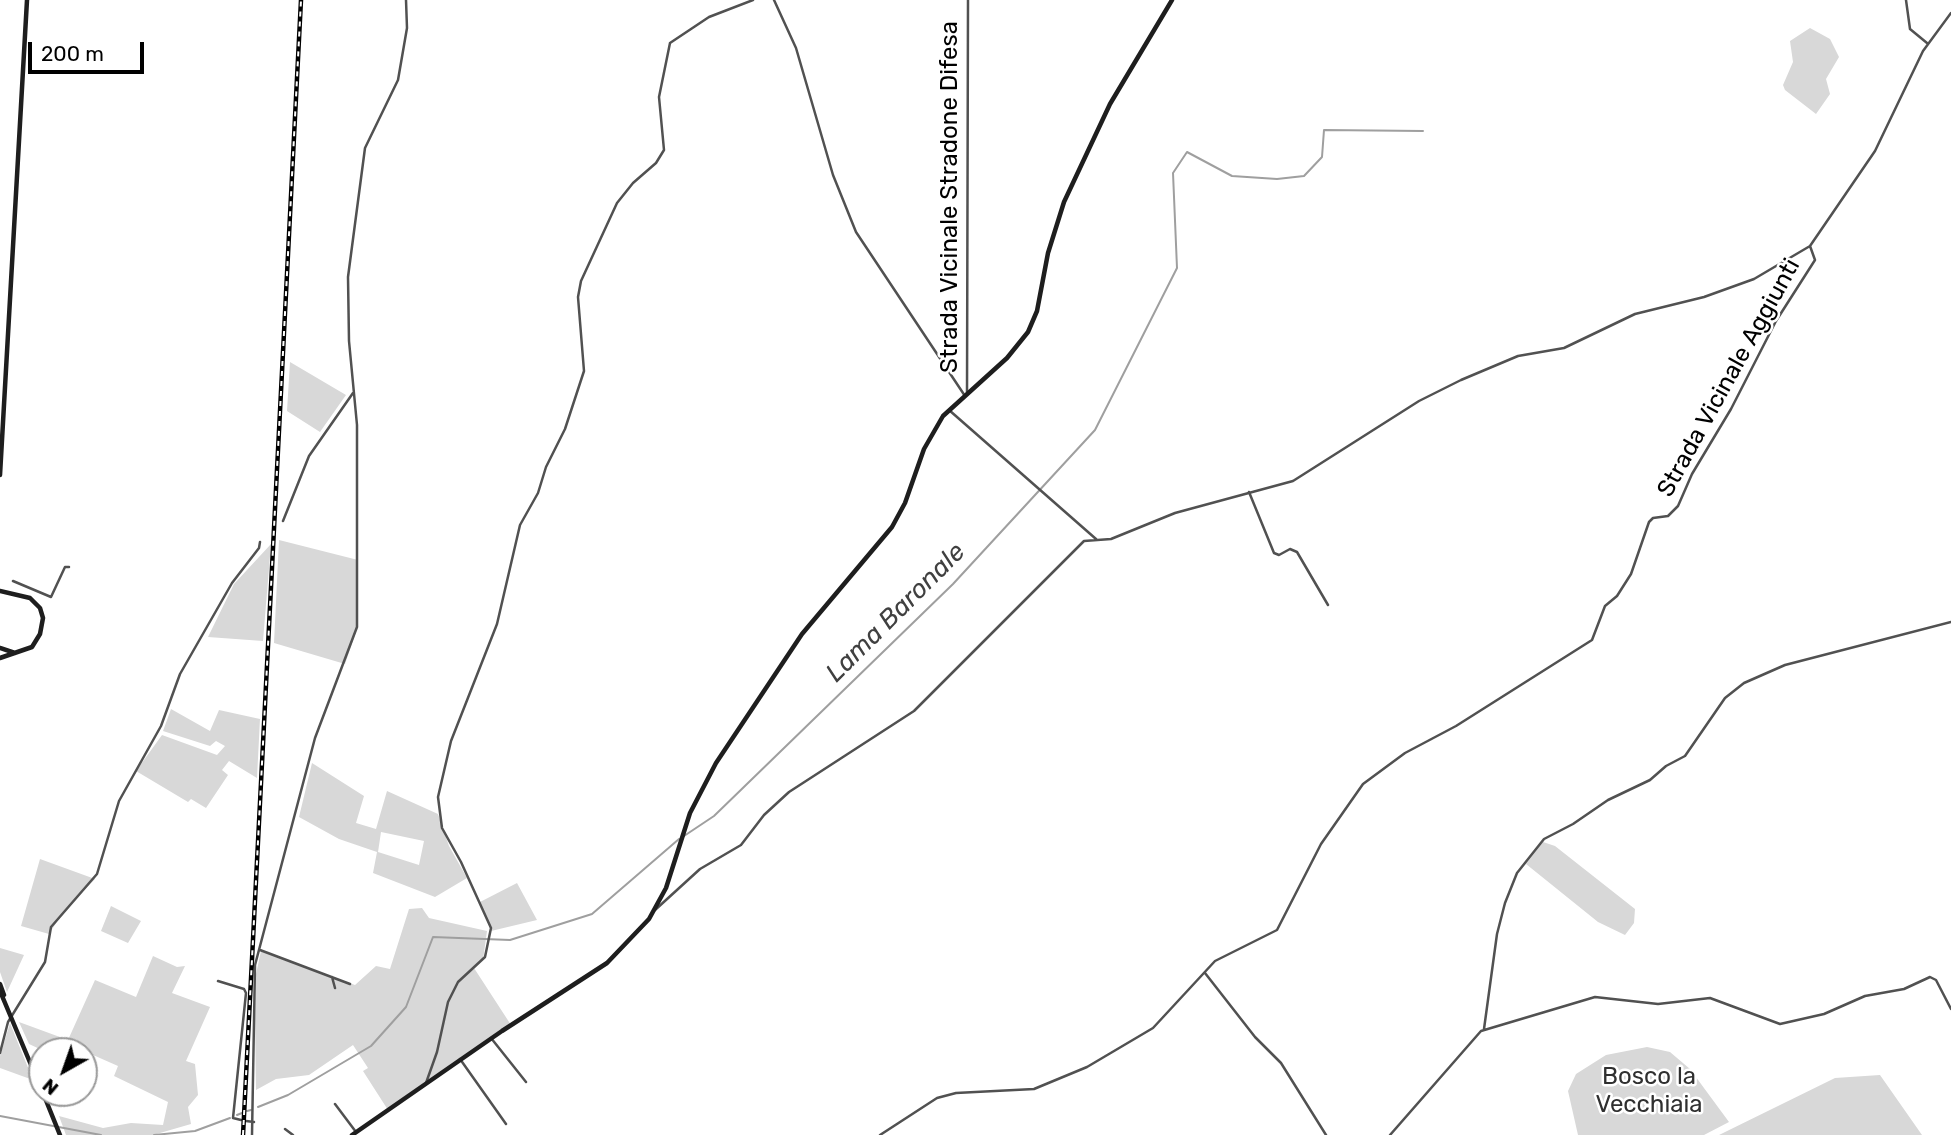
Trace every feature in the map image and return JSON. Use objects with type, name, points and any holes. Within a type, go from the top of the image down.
[{"type":"main road","points":[[0,475],[27,0]]},
{"type":"main road","points":[[354,1134],[491,1038],[607,964],[655,910],[681,839],[711,770],[795,644],[892,527],[905,503],[932,433],[949,410],[1007,358],[1028,332],[1037,311],[1048,253],[1064,202],[1110,104],[1172,0]]},
{"type":"main road","points":[[0,591],[26,595],[42,613],[38,639],[30,649],[0,658]]},
{"type":"main road","points":[[0,648],[19,653]]},
{"type":"main road","points":[[0,984],[28,1057]]},
{"type":"main road","points":[[0,992],[9,1009]]},
{"type":"main road","points":[[48,1107],[58,1129]]},
{"type":"street","points":[[252,1135],[255,965],[315,738],[357,627],[358,453],[348,291],[363,158],[367,142],[398,80],[407,28],[406,0]]},
{"type":"street","points":[[426,1083],[438,1052],[448,1002],[458,982],[485,957],[491,929],[461,862],[442,828],[438,797],[451,741],[497,625],[520,525],[538,493],[546,467],[565,429],[584,371],[578,297],[581,281],[617,203],[633,183],[656,163],[664,150],[659,97],[670,43],[709,17],[753,0]]},
{"type":"street","points":[[774,0],[796,48],[833,175],[856,232],[966,395]]},
{"type":"street","name":"Strada Vicinale Stradone Difesa","points":[[966,395],[968,0]]},
{"type":"street","points":[[1906,0],[1910,29],[1927,43]]},
{"type":"street","points":[[655,910],[699,869],[741,845],[764,815],[789,792],[914,711],[1080,544],[1096,539],[1111,539],[1174,513],[1300,478],[1419,401],[1477,372],[1518,356],[1559,350],[1635,314],[1678,304],[1747,281],[1810,246],[1875,151],[1927,43],[1951,13]]},
{"type":"street","name":"Strada Vicinale Aggiunti","points":[[880,1135],[924,1104],[947,1095],[1030,1090],[1087,1067],[1153,1028],[1222,956],[1277,930],[1321,844],[1363,784],[1405,753],[1466,720],[1592,640],[1605,606],[1614,599],[1631,574],[1649,522],[1653,518],[1668,516],[1678,506],[1692,474],[1726,419],[1776,321],[1815,260],[1810,246]]},
{"type":"street","points":[[283,521],[309,456],[353,393]]},
{"type":"street","points":[[949,410],[1096,539]]},
{"type":"street","points":[[1249,492],[1274,553],[1279,555],[1290,549],[1297,552],[1328,605]]},
{"type":"street","points":[[0,1053],[11,1015],[45,962],[51,927],[97,874],[119,801],[161,726],[178,678],[232,583],[259,548],[260,542]]},
{"type":"street","points":[[13,581],[51,597],[65,567],[69,567]]},
{"type":"street","points":[[1484,1029],[1491,971],[1505,903],[1517,873],[1544,839],[1608,800],[1650,780],[1667,765],[1685,756],[1726,698],[1744,683],[1785,665],[1951,622]]},
{"type":"street","points":[[260,950],[350,984]]},
{"type":"street","points":[[1204,972],[1255,1037],[1284,1067],[1326,1135]]},
{"type":"street","points":[[332,977],[335,988]]},
{"type":"street","points":[[1390,1135],[1452,1060],[1484,1029],[1601,996],[1658,1004],[1710,998],[1780,1024],[1828,1013],[1865,996],[1904,989],[1930,977],[1936,980],[1951,1009]]},
{"type":"street","points":[[218,981],[244,989],[246,993],[233,1118],[241,1120]]},
{"type":"street","points":[[491,1038],[526,1082]]},
{"type":"street","points":[[460,1059],[506,1124]]},
{"type":"street","points":[[335,1104],[354,1134]]},
{"type":"street","points":[[246,1121],[254,1122]]},
{"type":"street","points":[[285,1129],[293,1135]]},
{"type":"green space","points":[[1810,28],[1830,39],[1839,57],[1826,79],[1830,94],[1816,114],[1785,90],[1783,85],[1793,62],[1790,41]]},
{"type":"green space","points":[[290,362],[346,395],[320,432],[287,411]]},
{"type":"green space","points":[[279,540],[358,560],[356,632],[345,664],[274,643]]},
{"type":"green space","points":[[271,544],[263,641],[208,637],[234,584]]},
{"type":"green space","points":[[171,709],[210,731],[219,710],[260,719],[257,778],[229,761],[222,770],[228,775],[206,808],[191,799],[188,802],[136,771],[162,735],[217,755],[225,746],[216,741],[210,746],[163,731]]},
{"type":"green space","points":[[312,763],[364,796],[356,823],[376,829],[387,791],[438,814],[449,846],[467,878],[435,897],[373,873],[377,852],[339,839],[299,817]],"holes":[[[381,832],[424,841],[419,865],[378,852]]]},
{"type":"green space","points":[[1543,842],[1555,846],[1635,909],[1634,923],[1625,935],[1598,922],[1526,864]]},
{"type":"green space","points":[[40,859],[95,879],[64,911],[49,934],[21,926]]},
{"type":"green space","points":[[517,883],[537,920],[491,931],[480,902]]},
{"type":"green space","points":[[111,906],[141,921],[128,943],[101,931]]},
{"type":"green space","points":[[422,908],[429,918],[487,931],[483,960],[474,968],[511,1025],[388,1110],[363,1071],[368,1068],[353,1045],[309,1075],[276,1079],[256,1090],[256,974],[261,951],[355,985],[376,966],[390,969],[409,909]]},
{"type":"green space","points":[[0,948],[24,955],[7,992],[0,972]]},
{"type":"green space","points":[[153,956],[177,967],[185,966],[172,993],[210,1007],[186,1061],[195,1064],[198,1095],[188,1107],[191,1124],[153,1135],[66,1135],[59,1116],[103,1128],[131,1123],[163,1125],[168,1102],[114,1076],[118,1066],[98,1057],[98,1037],[69,1037],[95,980],[136,997]]},
{"type":"green space","points":[[19,1022],[60,1037],[28,1037],[28,1042]]},
{"type":"green space","points":[[10,1023],[28,1068],[28,1078],[0,1068],[0,1056]]},
{"type":"green space","name":"Bosco la Vecchiaia","points":[[1647,1047],[1670,1052],[1690,1069],[1729,1122],[1704,1135],[1578,1135],[1568,1091],[1576,1074],[1606,1055]]},
{"type":"green space","name":"Bosco la Vecchiaia","points":[[1880,1075],[1922,1135],[1719,1135],[1835,1078]]},
{"type":"waterway","name":"Lama Baronale","points":[[684,836],[714,816],[953,584],[1095,430],[1177,268],[1173,173],[1187,152],[1232,176],[1277,179],[1304,176],[1322,157],[1324,130],[1423,131]]},
{"type":"waterway","name":"Lama Baronale","points":[[258,1107],[288,1095],[371,1046],[406,1007],[433,937],[510,940],[592,914],[679,839]]},
{"type":"waterway","name":"Lama Baronale","points":[[247,1111],[251,1110]]},
{"type":"waterway","name":"Lama Baronale","points":[[237,1115],[242,1113]]},
{"type":"waterway","name":"Lama Baronale","points":[[0,1116],[101,1135]]},
{"type":"waterway","name":"Lama Baronale","points":[[154,1135],[195,1131],[230,1118]]},
{"type":"railway","points":[[243,1135],[301,0]]}]
